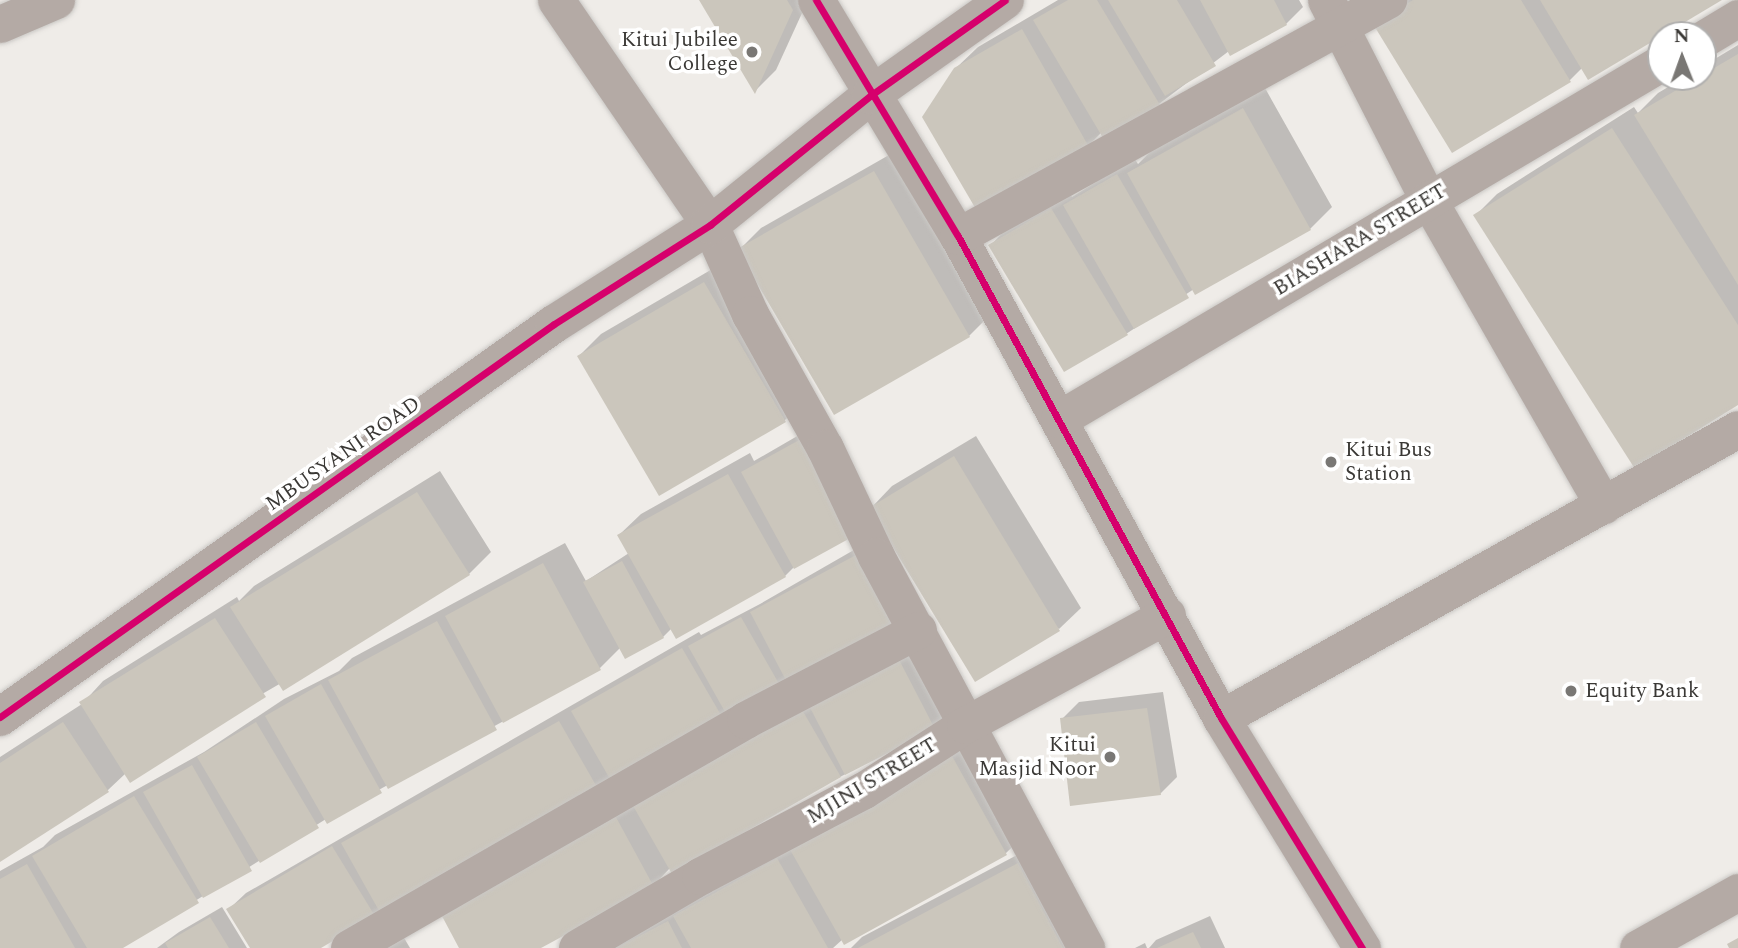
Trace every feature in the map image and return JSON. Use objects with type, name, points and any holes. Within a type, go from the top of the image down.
[{"type":"street","points":[[0,24],[56,0]]},
{"type":"street","points":[[556,0],[710,225],[750,314],[825,448],[876,556],[1086,948]]},
{"type":"street","points":[[816,0],[958,236],[1221,718],[1362,948]]},
{"type":"street","name":"MBUSYANI ROAD","points":[[0,717],[554,324],[710,225],[871,95],[1005,0]]},
{"type":"street","points":[[958,236],[1332,13],[1388,0]]},
{"type":"street","points":[[1332,13],[1428,199],[1604,505]]},
{"type":"street","points":[[1717,31],[1738,18]]},
{"type":"street","name":"BIASHARA STREET","points":[[1059,418],[1647,71]]},
{"type":"street","points":[[1221,718],[1738,429]]},
{"type":"street","name":"MJINI STREET","points":[[577,948],[700,876],[864,790],[965,725],[1167,615]]},
{"type":"street","points":[[349,948],[745,720],[918,630]]},
{"type":"street","points":[[1638,948],[1738,892]]},
{"type":"building","name":"Kitui Jubilee College","points":[[699,0],[787,0],[793,10],[755,94]]},
{"type":"building","points":[[1068,0],[1097,0],[1160,105],[1103,138],[1033,20]]},
{"type":"building","points":[[1108,0],[1177,0],[1216,66],[1165,96]]},
{"type":"building","points":[[1200,0],[1274,0],[1287,25],[1230,56]]},
{"type":"building","points":[[1413,0],[1521,0],[1571,82],[1452,153],[1373,24]]},
{"type":"building","points":[[1540,0],[1722,0],[1687,21],[1647,21],[1647,45],[1588,80]]},
{"type":"building","points":[[1022,29],[1089,147],[977,211],[922,117],[954,68]]},
{"type":"building","points":[[1738,54],[1738,285],[1634,115],[1675,91],[1717,91],[1717,66]]},
{"type":"building","points":[[1243,108],[1311,230],[1195,295],[1127,173]]},
{"type":"building","points":[[1612,128],[1738,325],[1738,405],[1635,469],[1473,215]]},
{"type":"building","points":[[874,171],[970,337],[834,415],[737,249]]},
{"type":"building","points":[[1117,174],[1189,298],[1134,329],[1063,205]]},
{"type":"building","points":[[1051,208],[1128,335],[1064,372],[988,245]]},
{"type":"building","points":[[704,282],[786,422],[659,496],[577,356]]},
{"type":"building","points":[[801,439],[854,536],[794,569],[741,472]]},
{"type":"building","points":[[954,456],[1060,631],[975,682],[869,508]]},
{"type":"building","points":[[728,474],[786,577],[676,639],[617,535]]},
{"type":"building","points":[[417,492],[470,575],[283,691],[230,607]]},
{"type":"building","points":[[856,555],[897,631],[790,688],[750,612]]},
{"type":"building","points":[[622,561],[664,638],[625,659],[583,582]]},
{"type":"building","points":[[543,563],[601,670],[503,723],[445,616]]},
{"type":"building","points":[[741,617],[782,689],[729,719],[688,646]]},
{"type":"building","points":[[215,618],[266,697],[130,783],[79,702]]},
{"type":"building","points":[[437,621],[497,730],[388,789],[328,680]]},
{"type":"building","points":[[682,648],[725,722],[614,786],[571,711]]},
{"type":"building","points":[[895,652],[935,729],[845,775],[805,698]]},
{"type":"building","points":[[321,684],[382,793],[327,824],[265,716]]},
{"type":"building","points":[[797,701],[841,777],[672,874],[628,797]]},
{"type":"building","name":"Kitui Masjid Noor","points":[[1147,708],[1161,795],[1070,806],[1060,718]]},
{"type":"building","points":[[559,721],[601,794],[382,916],[341,843]]},
{"type":"building","points":[[63,722],[109,792],[0,862],[0,763]]},
{"type":"building","points":[[256,722],[319,828],[260,863],[197,757]]},
{"type":"building","points":[[952,756],[1007,855],[844,945],[788,846]]},
{"type":"building","points":[[192,765],[252,871],[203,898],[143,792]]},
{"type":"building","points":[[134,796],[199,903],[123,948],[87,948],[32,856]]},
{"type":"building","points":[[611,808],[654,887],[541,948],[459,948],[435,903]]},
{"type":"building","points":[[332,846],[375,916],[321,948],[250,948],[226,909]]},
{"type":"building","points":[[777,858],[828,948],[691,948],[673,916]]},
{"type":"building","points":[[1018,863],[1063,948],[858,948]]},
{"type":"building","points":[[27,864],[75,948],[0,948],[0,879]]},
{"type":"building","points":[[210,917],[229,948],[168,948],[165,943]]},
{"type":"building","points":[[668,921],[682,948],[616,948]]},
{"type":"building","points":[[1193,932],[1201,948],[1157,948]]},
{"type":"building","points":[[1738,938],[1738,948],[1729,948],[1727,944]]},
{"type":"cycle path","points":[[816,0],[958,236],[1221,718],[1362,948]]},
{"type":"cycle path","points":[[0,717],[554,324],[710,225],[871,95],[1005,0]]},
{"type":"place","name":"Kitui Jubilee College","points":[[752,52]]},
{"type":"place","name":"Kitui Bus Station","points":[[1331,462]]},
{"type":"place","name":"Equity Bank","points":[[1571,691]]},
{"type":"place","name":"Kitui Masjid Noor","points":[[1110,757]]}]
